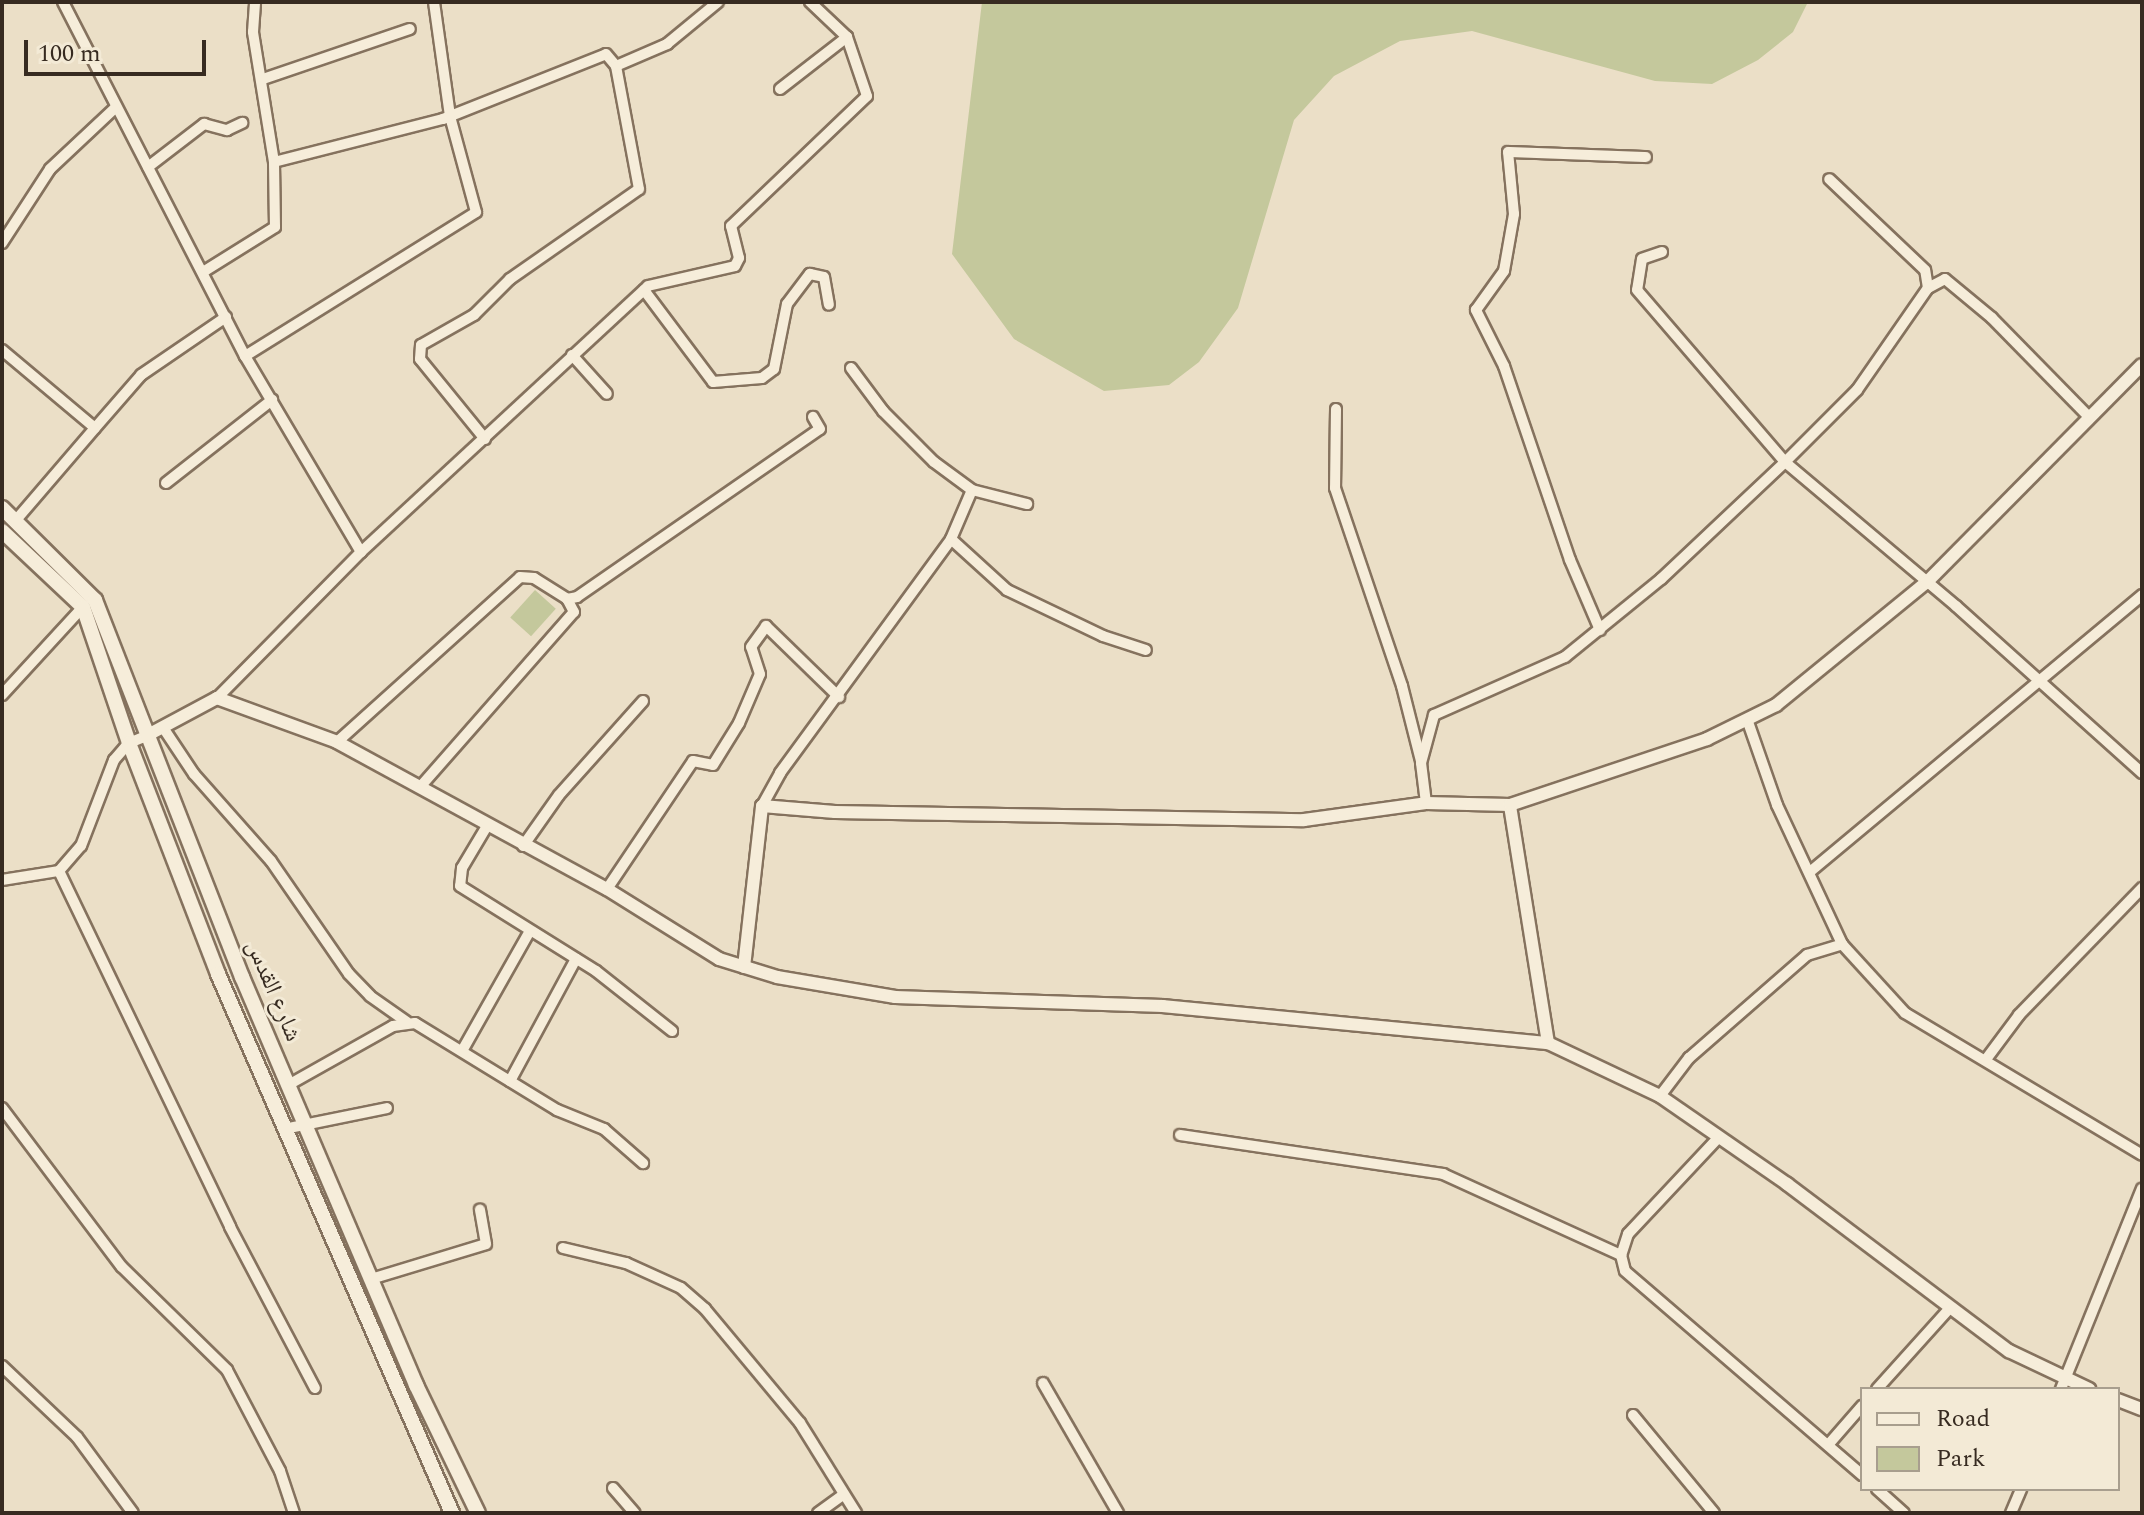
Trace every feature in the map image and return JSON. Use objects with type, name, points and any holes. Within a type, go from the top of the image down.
[{"type":"main road","name":"شارع القدس","points":[[2,508],[17,519],[95,600],[146,736],[371,1279],[478,1513]]},
{"type":"main road","name":"شارع القدس","points":[[2,531],[83,607],[129,743],[284,1129],[452,1513]]},
{"type":"street","points":[[63,2],[245,356],[361,552]]},
{"type":"street","points":[[203,272],[275,227],[274,162],[253,32],[255,2]]},
{"type":"street","points":[[245,356],[476,212],[450,116],[434,2]]},
{"type":"street","points":[[616,66],[667,44],[718,2]]},
{"type":"street","points":[[2,880],[59,871],[81,846],[114,760],[129,743],[164,729],[217,698],[361,552],[644,290],[735,266],[739,258],[731,226],[867,96],[847,37],[810,2]]},
{"type":"street","points":[[263,79],[410,29]]},
{"type":"street","points":[[780,89],[847,37]]},
{"type":"street","points":[[274,162],[450,116],[606,54],[616,66],[639,189],[510,279],[474,315],[421,345],[420,359],[485,439]]},
{"type":"street","points":[[2,243],[50,169],[115,108]]},
{"type":"street","points":[[148,167],[204,124],[227,130],[242,123]]},
{"type":"street","points":[[1600,630],[1570,560],[1504,366],[1476,310],[1504,271],[1514,214],[1508,152],[1646,157]]},
{"type":"street","points":[[1829,179],[1920,265],[1928,288]]},
{"type":"street","points":[[1662,252],[1642,259],[1637,290],[1785,462],[2039,679],[2142,773]]},
{"type":"street","points":[[644,290],[713,382],[762,378],[774,369],[787,304],[810,274],[824,277],[829,305]]},
{"type":"street","points":[[1421,763],[1434,715],[1565,657],[1600,630],[1785,462],[1857,390],[1928,288],[1945,279],[1992,318],[2090,418]]},
{"type":"street","points":[[17,519],[141,375],[226,317]]},
{"type":"street","points":[[2,350],[95,428]]},
{"type":"street","points":[[572,355],[607,394]]},
{"type":"street","points":[[762,806],[835,812],[1304,820],[1426,803],[1510,805],[1748,722],[1776,705],[1927,582],[2142,365]]},
{"type":"street","points":[[851,368],[883,411],[934,462],[972,490],[1027,504]]},
{"type":"street","points":[[166,483],[272,400]]},
{"type":"street","points":[[1336,409],[1335,488],[1402,686],[1421,763],[1426,803]]},
{"type":"street","points":[[567,599],[577,597],[820,429],[813,417]]},
{"type":"street","points":[[744,967],[762,806],[780,773],[839,697],[951,539],[972,490]]},
{"type":"street","points":[[951,539],[1007,590],[1103,636],[1146,650]]},
{"type":"street","points":[[337,742],[520,577],[534,578],[567,599],[574,612],[420,787]]},
{"type":"street","points":[[1811,871],[2142,595]]},
{"type":"street","points":[[2,695],[83,607]]},
{"type":"street","points":[[607,889],[693,761],[713,765],[739,723],[760,674],[751,647],[766,626],[839,697]]},
{"type":"street","points":[[217,698],[337,742],[523,846],[607,889],[719,959],[744,967],[895,997],[1163,1006],[1548,1043],[1660,1096],[2009,1351],[2062,1384],[2142,1189]]},
{"type":"street","points":[[523,846],[559,795],[643,701]]},
{"type":"street","points":[[1748,722],[1777,805],[1811,871],[1842,944],[1905,1013],[1987,1058],[2142,1155]]},
{"type":"street","points":[[164,729],[194,774],[271,861],[349,974],[370,996],[407,1022],[462,1051],[557,1110],[604,1129],[643,1163]]},
{"type":"street","points":[[1510,805],[1548,1043]]},
{"type":"street","points":[[487,826],[462,868],[460,886],[576,959],[672,1031]]},
{"type":"street","points":[[59,871],[230,1227],[315,1388]]},
{"type":"street","points":[[1987,1058],[2029,1005],[2142,888]]},
{"type":"street","points":[[462,1051],[530,931]]},
{"type":"street","points":[[1660,1096],[1689,1058],[1796,963],[1807,955],[1842,944]]},
{"type":"street","points":[[510,1081],[576,959]]},
{"type":"street","points":[[290,1084],[407,1022]]},
{"type":"street","points":[[2,1108],[122,1267],[227,1370],[280,1471],[294,1513]]},
{"type":"street","points":[[284,1129],[305,1121],[322,1124],[387,1108]]},
{"type":"street","points":[[1180,1135],[1443,1174],[1621,1255]]},
{"type":"street","points":[[1719,1137],[1628,1234],[1621,1255],[1625,1271],[1686,1328],[1860,1473]]},
{"type":"street","points":[[371,1279],[486,1244],[480,1210]]},
{"type":"street","points":[[563,1248],[626,1263],[681,1288],[705,1309],[800,1423],[856,1513]]},
{"type":"street","points":[[1879,1387],[1950,1308]]},
{"type":"street","points":[[2,1366],[77,1437],[133,1513]]},
{"type":"street","points":[[1043,1383],[1118,1513]]},
{"type":"street","points":[[2120,1401],[2142,1409]]},
{"type":"street","points":[[1828,1445],[1860,1408]]},
{"type":"street","points":[[1633,1415],[1714,1513]]},
{"type":"street","points":[[613,1488],[635,1513]]},
{"type":"street","points":[[1879,1491],[1904,1513]]},
{"type":"street","points":[[2011,1513],[2020,1491]]},
{"type":"street","points":[[818,1513],[844,1494]]},
{"type":"green space","points":[[982,2],[1808,2],[1793,32],[1758,60],[1712,84],[1655,81],[1472,31],[1400,41],[1334,76],[1294,120],[1238,308],[1199,362],[1169,385],[1104,391],[1014,339],[952,254]]},
{"type":"green space","points":[[535,590],[556,609],[531,636],[510,617]]}]
